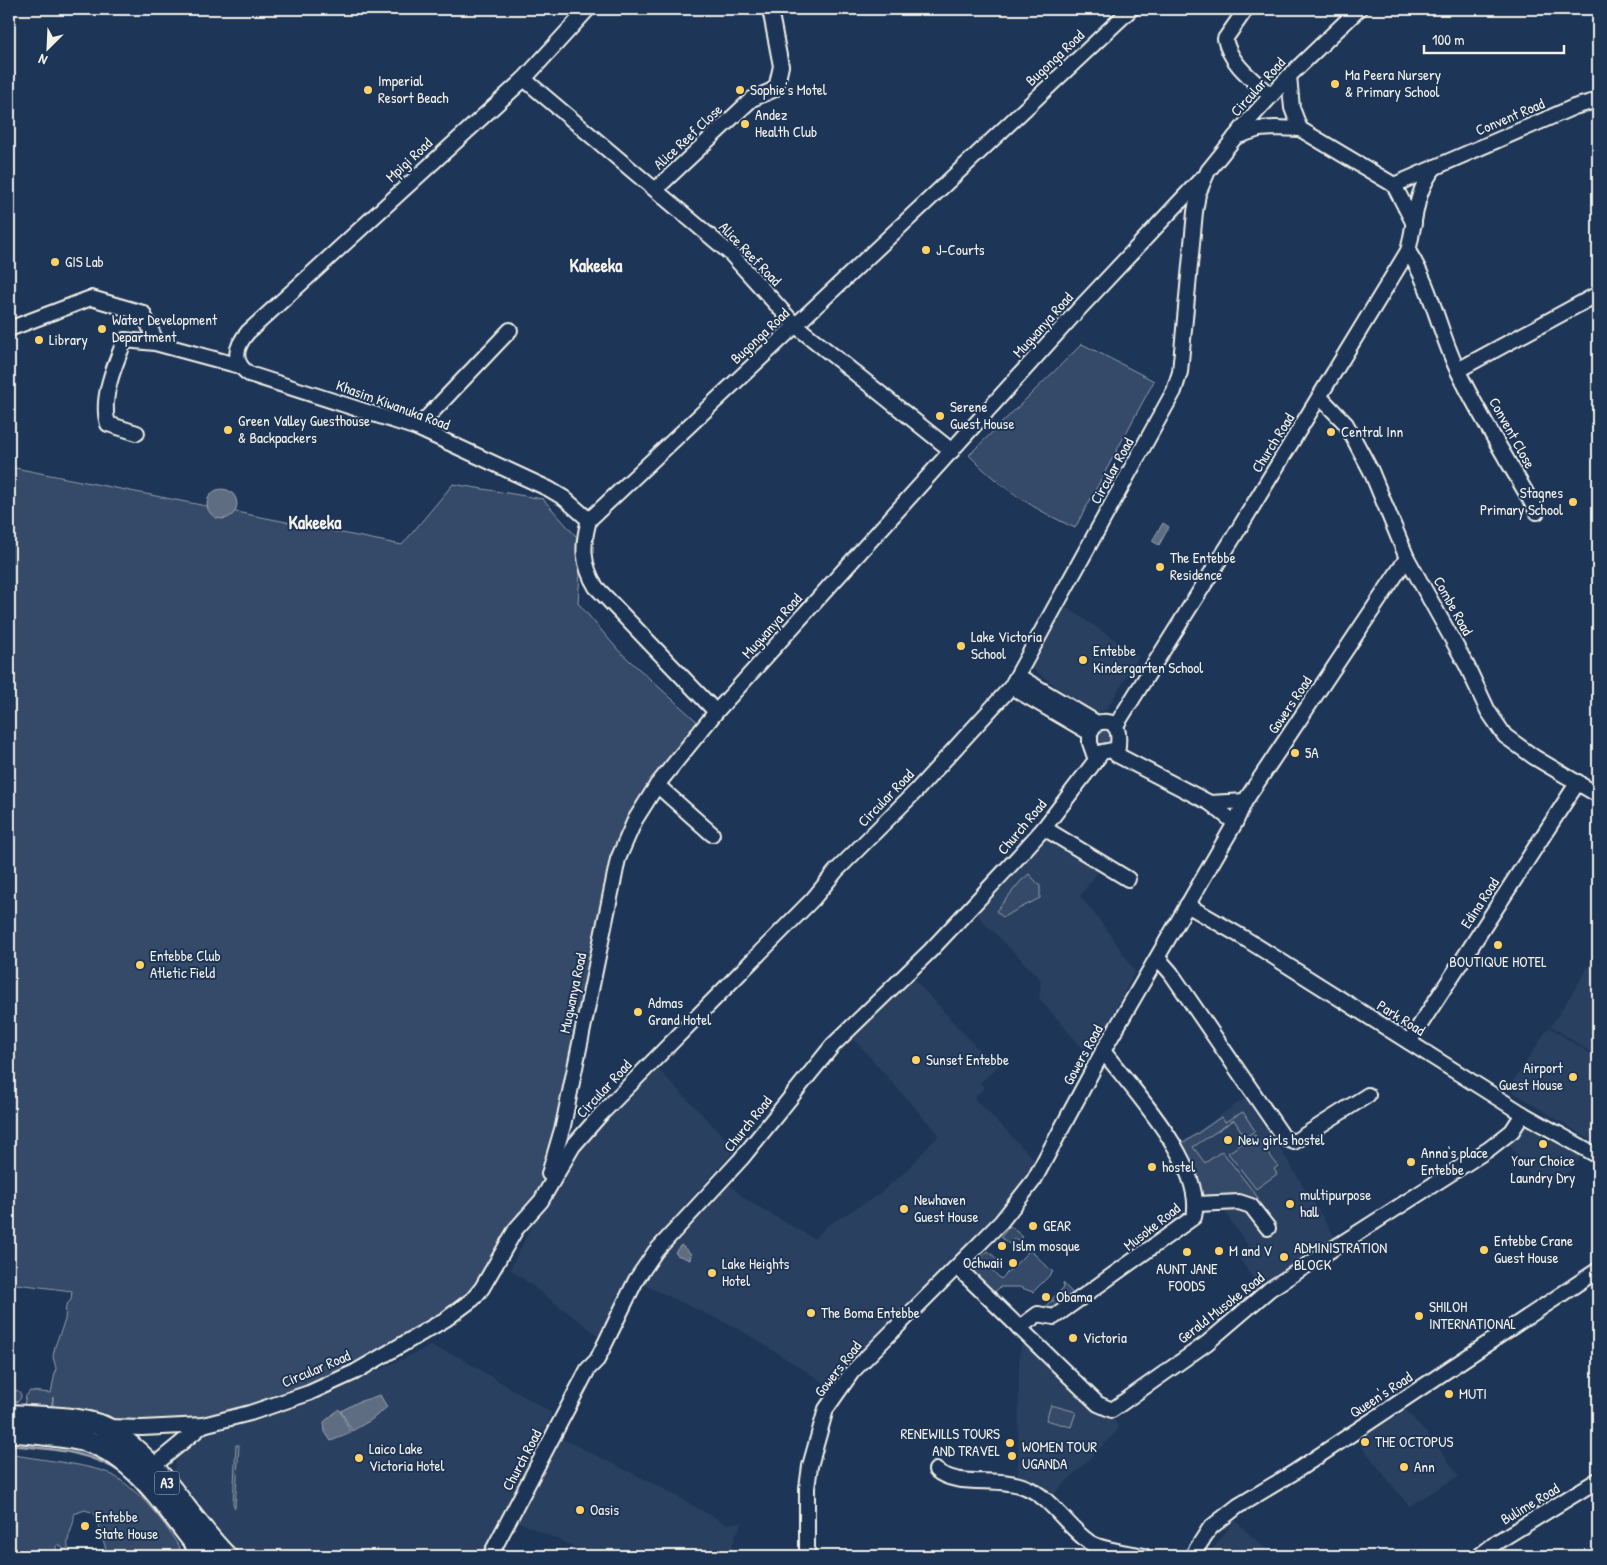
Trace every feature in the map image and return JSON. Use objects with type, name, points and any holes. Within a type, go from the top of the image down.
[{"type":"highway","name":"A3","points":[[9,1415],[68,1418],[101,1425],[141,1452],[147,1471],[199,1552]]},
{"type":"highway","name":"A3","points":[[9,1431],[94,1445],[147,1471],[226,1556]]},
{"type":"street","name":"Mpigi Road","points":[[240,366],[237,352],[240,342],[248,332],[524,79],[588,9]]},
{"type":"street","name":"Alice Reef Close","points":[[656,189],[752,99],[773,90],[777,84],[781,66],[770,9]]},
{"type":"street","name":"Bugonga Road","points":[[589,520],[794,325],[1132,9]]},
{"type":"street","points":[[1246,9],[1225,39],[1228,52],[1236,64],[1271,96]]},
{"type":"street","name":"Circular Road","points":[[101,1425],[142,1428],[204,1425],[250,1413],[309,1392],[355,1372],[446,1319],[473,1299],[482,1288],[516,1228],[541,1201],[573,1146],[602,1114],[814,898],[836,871],[917,790],[1015,681],[1174,391],[1180,372],[1194,212],[1198,194],[1208,171],[1289,76],[1359,9]]},
{"type":"street","points":[[1289,76],[1292,108],[1300,130]]},
{"type":"street","name":"Alice Reef Road","points":[[524,79],[731,254],[794,325],[952,451]]},
{"type":"street","name":"Convent Road","points":[[1394,185],[1574,107],[1598,100]]},
{"type":"street","points":[[1236,137],[1259,129],[1300,130],[1394,185],[1415,224]]},
{"type":"street","name":"Church Road","points":[[1116,727],[1408,251],[1415,224],[1417,203],[1424,182],[1435,168]]},
{"type":"street","name":"Mugwanya Road","points":[[541,1201],[563,1126],[618,859],[634,820],[657,785],[716,712],[1079,309],[1208,171]]},
{"type":"street","name":"Convent Close","points":[[1408,251],[1431,296],[1458,370],[1537,512]]},
{"type":"street","points":[[1458,370],[1598,294]]},
{"type":"street","points":[[9,329],[91,298],[143,313],[157,343]]},
{"type":"street","points":[[417,428],[510,330]]},
{"type":"street","name":"Khasim Kiwanuka Road","points":[[137,433],[108,424],[105,413],[109,389],[125,340],[157,343],[240,366],[249,374],[417,428],[549,489],[564,498],[589,520]]},
{"type":"street","name":"Combe Road","points":[[1320,397],[1346,424],[1371,470],[1407,558],[1467,666],[1488,711],[1505,736],[1534,757],[1598,795]]},
{"type":"street","points":[[589,520],[583,542],[584,558],[589,575],[596,587],[716,712]]},
{"type":"street","name":"Gowers Road","points":[[807,1556],[807,1488],[810,1466],[826,1409],[852,1372],[1012,1210],[1034,1180],[1103,1051],[1235,823],[1246,800],[1407,558]]},
{"type":"street","points":[[1015,681],[1094,728]]},
{"type":"street","points":[[1096,760],[1090,743],[1094,728],[1106,722],[1116,727],[1119,734],[1118,755]]},
{"type":"street","points":[[1096,760],[1102,752],[1112,750],[1118,755],[1210,803],[1235,823]]},
{"type":"street","name":"Church Road","points":[[490,1556],[588,1369],[597,1360],[630,1293],[648,1262],[741,1159],[833,1045],[930,951],[1044,828],[1096,760]]},
{"type":"street","name":"Edina Road","points":[[1409,1042],[1578,782]]},
{"type":"street","points":[[657,785],[712,834]]},
{"type":"street","points":[[1210,803],[1246,800]]},
{"type":"street","points":[[1044,828],[1128,879]]},
{"type":"street","name":"Park Road","points":[[1187,904],[1523,1114],[1596,1151]]},
{"type":"street","points":[[1158,958],[1171,973],[1284,1138],[1294,1142],[1368,1095]]},
{"type":"street","name":"Musoke Road","points":[[1019,1328],[1038,1314],[1054,1317],[1194,1218],[1197,1204],[1177,1148],[1103,1051]]},
{"type":"street","name":"Gerald Musoke Road","points":[[957,1267],[1098,1404],[1112,1410],[1207,1342],[1270,1289],[1489,1149],[1512,1131],[1523,1114]]},
{"type":"street","points":[[1197,1204],[1239,1202],[1251,1206],[1268,1228]]},
{"type":"street","name":"Queen's Road","points":[[1192,1556],[1210,1528],[1238,1506],[1293,1473],[1598,1270]]},
{"type":"street","points":[[94,1445],[101,1425]]},
{"type":"street","name":"Circular Road","points":[[147,1471],[204,1425]]},
{"type":"street","points":[[936,1470],[942,1475],[955,1479],[1014,1483],[1028,1488],[1039,1495],[1090,1543],[1144,1556]]},
{"type":"street","name":"Bulime Road","points":[[1479,1556],[1498,1542],[1598,1480]]},
{"type":"shaded area","points":[[1082,344],[1154,381],[1075,528],[1018,497],[993,478],[969,455]]},
{"type":"shaded area","points":[[10,467],[402,545],[453,484],[543,499],[582,543],[578,603],[619,651],[702,726],[619,849],[565,1159],[553,1189],[518,1213],[487,1272],[462,1303],[338,1376],[227,1420],[119,1422],[92,1411],[53,1412],[53,1397],[51,1409],[27,1408],[24,1405],[26,1396],[30,1391],[51,1393],[56,1368],[53,1357],[55,1346],[65,1320],[66,1305],[71,1300],[72,1291],[9,1283]]},
{"type":"shaded area","points":[[222,489],[233,493],[237,504],[233,515],[222,519],[211,515],[207,504],[211,493]]},
{"type":"shaded area","points":[[1163,523],[1169,527],[1159,545],[1152,541]]},
{"type":"shaded area","name":"Entebbe Kindergarten School","points":[[1063,605],[1139,656],[1108,707],[1103,711],[1097,713],[1083,707],[1028,665]]},
{"type":"shaded area","points":[[1099,726],[1113,730],[1113,745],[1099,748],[1092,734]]},
{"type":"shaded area","points":[[1045,833],[1102,866],[1080,896],[1111,935],[1135,972],[1090,1057],[1039,998],[1041,980],[975,913]]},
{"type":"shaded area","points":[[1029,874],[1040,886],[1040,898],[1003,917],[996,911]]},
{"type":"shaded area","points":[[1591,963],[1598,968],[1598,1057],[1551,1026]]},
{"type":"shaded area","points":[[913,978],[981,1052],[1003,1062],[980,1083],[985,1088],[974,1098],[1037,1162],[1011,1201],[982,1234],[894,1317],[831,1387],[739,1329],[642,1284],[645,1270],[725,1181],[747,1200],[814,1239],[828,1225],[878,1195],[905,1172],[939,1135],[853,1038]]},
{"type":"shaded area","points":[[1549,1027],[1598,1059],[1598,1123],[1589,1139],[1508,1089]]},
{"type":"shaded area","points":[[652,1063],[736,1149],[683,1207],[643,1257],[599,1336],[510,1269],[550,1190],[572,1154]]},
{"type":"shaded area","points":[[1248,1096],[1336,1239],[1335,1242],[1261,1290],[1236,1254],[1248,1246],[1225,1212],[1199,1214],[1179,1144]]},
{"type":"shaded area","points":[[1243,1112],[1255,1131],[1245,1137],[1234,1120],[1193,1147],[1205,1163],[1222,1151],[1259,1199],[1240,1202],[1202,1198],[1181,1145],[1221,1117],[1225,1122]]},
{"type":"shaded area","points":[[1526,1121],[1583,1155],[1569,1172],[1547,1185],[1544,1179],[1533,1181],[1507,1140]]},
{"type":"shaded area","points":[[1255,1135],[1278,1166],[1274,1169],[1277,1174],[1256,1189],[1228,1153]]},
{"type":"shaded area","points":[[1010,1226],[1023,1237],[1020,1240],[1014,1239],[1009,1244],[1001,1237]]},
{"type":"shaded area","points":[[681,1245],[691,1254],[690,1260],[677,1255],[675,1252]]},
{"type":"shaded area","points":[[1030,1250],[1053,1272],[1033,1292],[1019,1287],[1000,1287],[994,1293],[970,1268],[988,1251],[997,1259],[991,1269],[1001,1279]]},
{"type":"shaded area","points":[[1063,1283],[1077,1298],[1059,1312],[1039,1312],[1051,1301],[1054,1301],[1052,1299],[1064,1287]]},
{"type":"shaded area","points":[[1022,1340],[1056,1372],[1105,1410],[1114,1419],[1119,1429],[1052,1496],[1018,1476],[1019,1359]]},
{"type":"shaded area","points":[[430,1346],[457,1356],[552,1413],[487,1556],[230,1556],[174,1477],[173,1470],[177,1457],[185,1446],[200,1434],[217,1427],[282,1411],[342,1387]]},
{"type":"shaded area","points":[[15,1390],[21,1396],[15,1402],[9,1396]]},
{"type":"shaded area","points":[[380,1395],[387,1407],[371,1420],[352,1431],[341,1411],[358,1402]]},
{"type":"shaded area","points":[[1051,1405],[1076,1412],[1071,1427],[1046,1420]]},
{"type":"shaded area","points":[[339,1409],[351,1433],[331,1441],[325,1432],[324,1422]]},
{"type":"shaded area","points":[[1406,1410],[1436,1444],[1459,1476],[1409,1506],[1357,1441]]},
{"type":"shaded area","points":[[559,1437],[662,1488],[726,1524],[743,1522],[735,1536],[732,1548],[726,1556],[583,1556],[585,1552],[515,1520]]},
{"type":"shaded area","points":[[236,1445],[239,1445],[235,1508],[233,1504]]},
{"type":"shaded area","name":"Entebbe State House","points":[[9,1454],[80,1465],[114,1476],[126,1484],[150,1507],[170,1533],[183,1556],[108,1556],[94,1513],[85,1510],[74,1514],[68,1539],[68,1548],[65,1550],[58,1544],[56,1547],[56,1551],[61,1556],[9,1556]]},
{"type":"shaded area","points":[[1235,1520],[1247,1532],[1274,1556],[1207,1556]]},
{"type":"waterway","points":[[9,1445],[82,1455],[96,1459],[122,1473]]},
{"type":"waterway","points":[[130,1480],[192,1556]]},
{"type":"place","name":"Ma Peera Nursery & Primary School","points":[[1335,84]]},
{"type":"place","name":"Imperial Resort Beach","points":[[368,90]]},
{"type":"place","name":"Sophie's Motel","points":[[740,90]]},
{"type":"place","name":"Andez Health Club","points":[[745,124]]},
{"type":"place","name":"J-Courts","points":[[926,250]]},
{"type":"place","name":"GIS Lab","points":[[55,262]]},
{"type":"place","name":"Water Development Department","points":[[102,329]]},
{"type":"place","name":"Library","points":[[39,340]]},
{"type":"place","name":"Serene Guest House","points":[[940,416]]},
{"type":"place","name":"Green Valley Guesthouse & Backpackers","points":[[228,430]]},
{"type":"place","name":"Central Inn","points":[[1331,432]]},
{"type":"place","name":"Stagnes Primary School","points":[[1573,502]]},
{"type":"place","name":"The Entebbe Residence","points":[[1160,567]]},
{"type":"place","name":"Lake Victoria School","points":[[961,646]]},
{"type":"place","name":"Entebbe Kindergarten School","points":[[1083,660]]},
{"type":"place","name":"5A","points":[[1295,753]]},
{"type":"place","name":"BOUTIQUE HOTEL","points":[[1498,945]]},
{"type":"place","name":"Entebbe Club Atletic Field","points":[[140,965]]},
{"type":"place","name":"Admas Grand Hotel","points":[[638,1012]]},
{"type":"place","name":"Sunset Entebbe","points":[[916,1060]]},
{"type":"place","name":"Airport Guest House","points":[[1573,1077]]},
{"type":"place","name":"New girls hostel","points":[[1228,1140]]},
{"type":"place","name":"Your Choice Laundry Dry","points":[[1543,1144]]},
{"type":"place","name":"Anna‘s place Entebbe","points":[[1411,1162]]},
{"type":"place","name":"hostel","points":[[1152,1167]]},
{"type":"place","name":"multipurpose hall","points":[[1290,1204]]},
{"type":"place","name":"Newhaven Guest House","points":[[904,1209]]},
{"type":"place","name":"GEAR","points":[[1033,1226]]},
{"type":"place","name":"Islm mosque","points":[[1002,1246]]},
{"type":"place","name":"Entebbe Crane Guest House","points":[[1484,1250]]},
{"type":"place","name":"M and V","points":[[1219,1251]]},
{"type":"place","name":"AUNT JANE FOODS","points":[[1187,1252]]},
{"type":"place","name":"ADMINISTRATION BLOCK","points":[[1284,1257]]},
{"type":"place","name":"Ochwaii","points":[[1013,1263]]},
{"type":"place","name":"Lake Heights Hotel","points":[[712,1273]]},
{"type":"place","name":"Obama","points":[[1046,1297]]},
{"type":"place","name":"The Boma Entebbe","points":[[811,1313]]},
{"type":"place","name":"SHILOH INTERNATIONAL","points":[[1419,1316]]},
{"type":"place","name":"Victoria","points":[[1073,1338]]},
{"type":"place","name":"MUTI","points":[[1449,1394]]},
{"type":"place","name":"THE OCTOPUS","points":[[1365,1442]]},
{"type":"place","name":"RENEWILLS TOURS AND TRAVEL","points":[[1010,1443]]},
{"type":"place","name":"WOMEN TOUR UGANDA","points":[[1012,1456]]},
{"type":"place","name":"Laico Lake Victoria Hotel","points":[[359,1458]]},
{"type":"place","name":"Ann","points":[[1404,1467]]},
{"type":"place","name":"Oasis","points":[[580,1510]]},
{"type":"place","name":"Entebbe State House","points":[[85,1526]]},
{"type":"district","name":"Kakeeka","points":[[596,266]]},
{"type":"district","name":"Kakeeka","points":[[315,523]]}]
